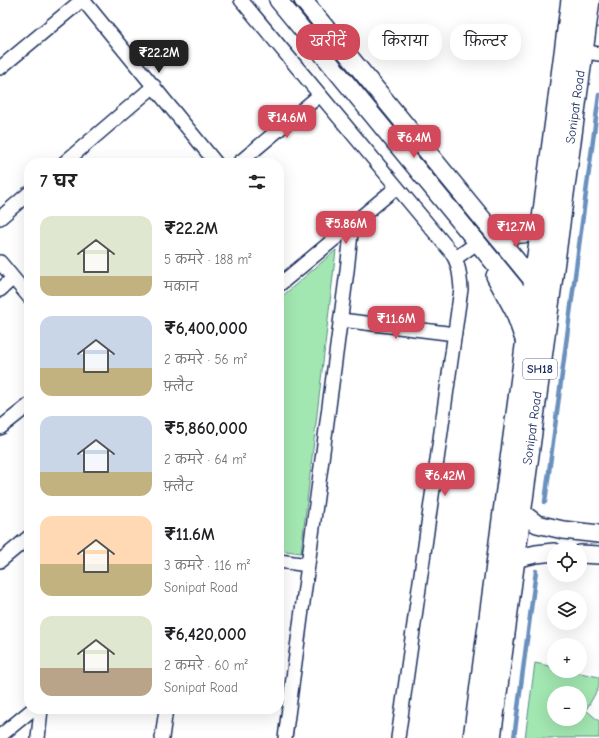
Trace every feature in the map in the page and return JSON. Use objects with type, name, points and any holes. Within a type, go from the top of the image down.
[{"type":"main road","name":"Sonipat Road","points":[[490,738],[546,326],[535,282],[542,228],[586,52],[572,0]]},
{"type":"main road","name":"Sonipat Road","points":[[474,738],[527,345],[540,304],[586,52],[589,0]]},
{"type":"street","points":[[0,68],[82,0],[212,158]]},
{"type":"street","points":[[241,0],[456,258],[459,272],[461,289],[398,738]]},
{"type":"street","points":[[278,0],[478,242],[540,304]]},
{"type":"street","points":[[303,0],[535,282]]},
{"type":"street","points":[[70,158],[154,86]]},
{"type":"street","points":[[245,158],[320,95]]},
{"type":"street","points":[[284,280],[397,187]]},
{"type":"street","points":[[0,218],[24,197]]},
{"type":"street","points":[[285,738],[341,320],[352,224]]},
{"type":"street","points":[[489,227],[508,234],[530,234],[542,228]]},
{"type":"street","points":[[456,258],[478,242]]},
{"type":"street","points":[[478,242],[514,311],[527,345]]},
{"type":"street","points":[[0,262],[24,291]]},
{"type":"street","points":[[0,290],[14,278]]},
{"type":"street","points":[[341,320],[455,334]]},
{"type":"street","points":[[0,428],[24,409]]},
{"type":"street","points":[[521,512],[537,524],[563,530],[599,534]]},
{"type":"street","points":[[0,561],[24,541]]},
{"type":"street","points":[[514,559],[547,553]]},
{"type":"street","points":[[587,554],[599,555]]},
{"type":"street","points":[[284,562],[308,565]]},
{"type":"street","points":[[0,736],[27,714]]},
{"type":"street","points":[[38,738],[40,714]]},
{"type":"street","points":[[162,738],[165,714]]},
{"type":"green space","points":[[336,250],[301,553],[284,551],[284,295]]},
{"type":"green space","points":[[535,663],[547,666],[547,678],[587,678],[587,674],[599,677],[599,687],[587,708],[587,686],[547,686],[547,726],[587,726],[587,711],[599,721],[599,738],[525,738]]},
{"type":"waterway","points":[[545,502],[599,95]]},
{"type":"waterway","points":[[514,738],[536,571]]}]
